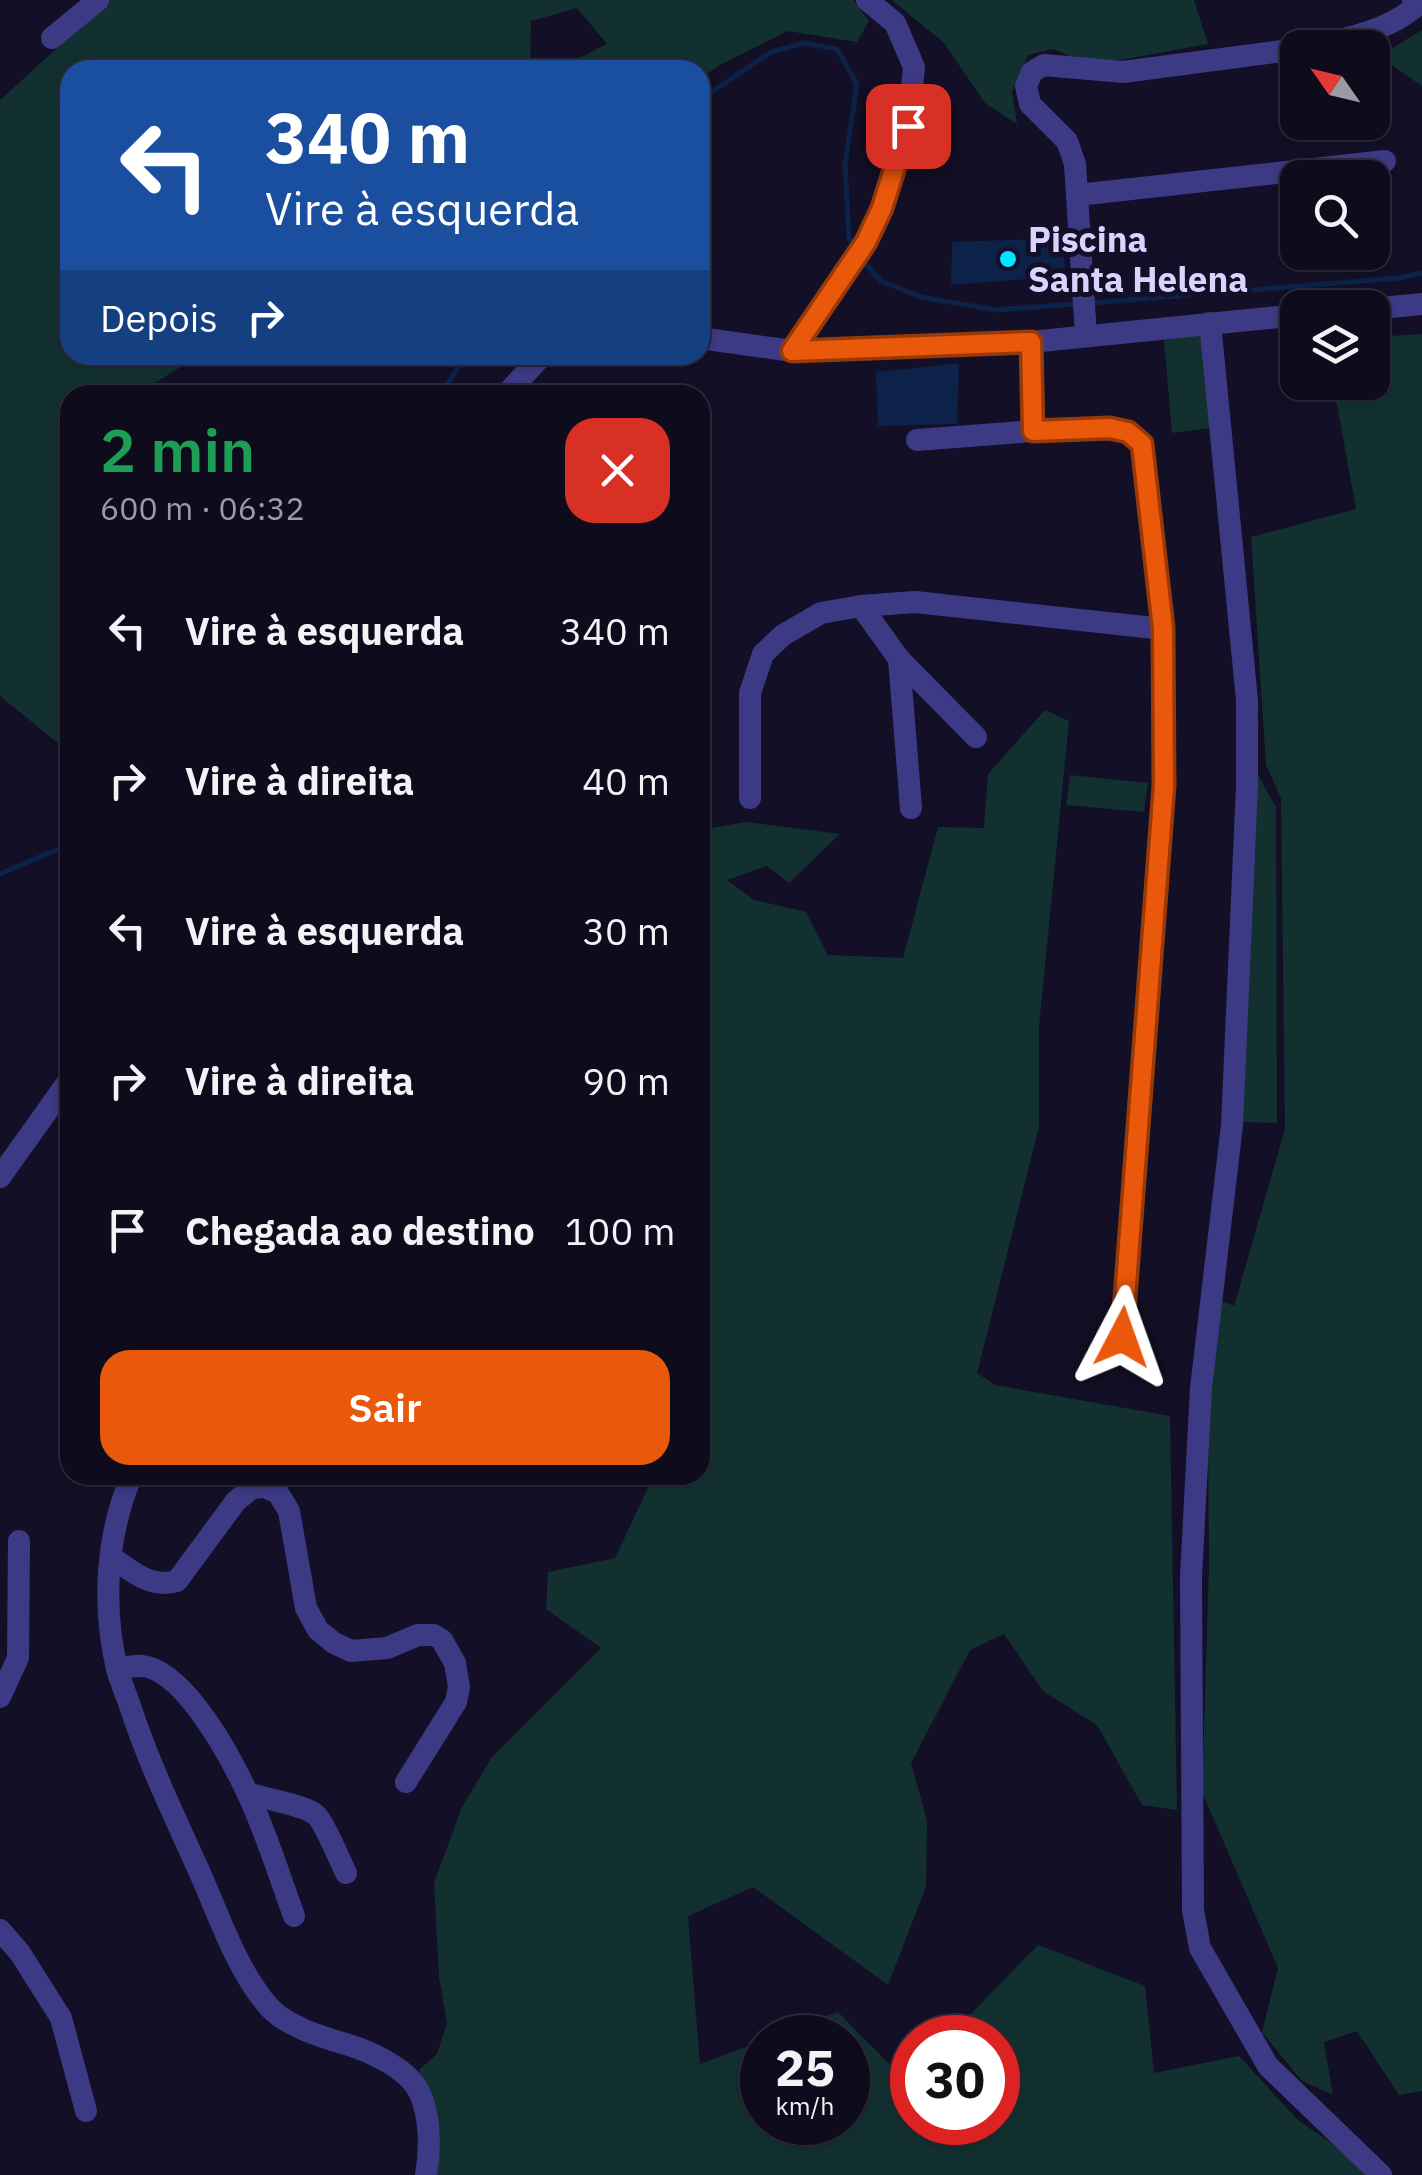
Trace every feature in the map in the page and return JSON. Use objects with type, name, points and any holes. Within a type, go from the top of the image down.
[{"type":"street","points":[[52,38],[98,0]]},
{"type":"street","points":[[792,351],[866,242],[882,208],[908,126],[914,67],[895,22],[867,0]]},
{"type":"street","points":[[1375,30],[1414,8],[1413,0]]},
{"type":"street","points":[[1084,314],[1075,164],[1067,141],[1030,104],[1026,86],[1032,72],[1044,65],[1123,72],[1280,51]]},
{"type":"street","points":[[1076,195],[1280,173]]},
{"type":"street","points":[[1390,307],[1422,304]]},
{"type":"street","points":[[710,339],[792,351],[1031,342],[1084,314],[1210,323],[1280,317]]},
{"type":"street","points":[[1210,323],[1247,700],[1248,786],[1232,1125],[1201,1388],[1191,1576],[1193,1910],[1200,1948],[1268,2066],[1381,2175]]},
{"type":"street","points":[[1031,342],[1033,431]]},
{"type":"street","points":[[516,385],[534,365]]},
{"type":"street","points":[[917,440],[1110,428],[1128,432],[1142,444],[1163,628],[1164,786],[1122,1337]]},
{"type":"street","points":[[750,798],[750,693],[764,654],[783,635],[821,614],[916,602],[1163,628]]},
{"type":"street","points":[[861,606],[899,659],[976,736]]},
{"type":"street","points":[[899,659],[910,808]]},
{"type":"street","points":[[0,1178],[60,1094]]},
{"type":"street","points":[[129,1485],[113,1530],[109,1609],[118,1669],[153,1770],[233,1948],[258,1993],[274,2012],[321,2037],[357,2047],[412,2080],[427,2120],[430,2154],[426,2175]]},
{"type":"street","points":[[111,1557],[163,1586],[177,1581],[236,1501],[252,1488],[278,1493],[289,1511],[306,1608],[318,1630],[352,1651],[387,1648],[418,1636],[434,1635],[442,1640],[455,1663],[459,1687],[456,1702],[406,1782]]},
{"type":"street","points":[[0,1697],[18,1658],[20,1541]]},
{"type":"street","points":[[118,1669],[150,1667],[172,1679],[204,1718],[248,1793],[294,1916]]},
{"type":"street","points":[[248,1793],[300,1807],[316,1816],[346,1874]]},
{"type":"street","points":[[0,1930],[20,1953],[60,2018],[86,2111]]},
{"type":"green space","points":[[110,0],[853,0],[869,21],[857,42],[788,31],[710,72],[710,60],[576,60],[607,44],[577,8],[531,21],[530,60],[60,60],[60,365],[184,365],[151,385],[60,385],[60,745],[0,696],[0,100]]},
{"type":"green space","points":[[892,0],[1194,0],[1208,44],[1092,65],[1053,49],[1028,55],[1012,92],[1017,124],[985,103],[944,43]]},
{"type":"green space","points":[[1422,30],[1422,86],[1390,64],[1390,49]]},
{"type":"green space","points":[[1205,333],[1211,428],[1172,433],[1164,340]]},
{"type":"green space","points":[[1422,334],[1422,2091],[1399,2095],[1357,2031],[1324,2042],[1333,2095],[1302,2081],[1262,2032],[1278,1968],[1202,1792],[1209,1567],[1208,1423],[1215,1298],[1234,1306],[1285,1129],[1281,798],[1266,765],[1251,537],[1356,509],[1336,400],[1390,400],[1390,336]]},
{"type":"green space","points":[[1045,710],[1069,721],[1039,1027],[1039,1126],[977,1373],[995,1385],[1170,1416],[1177,1810],[1142,1805],[1097,1725],[1043,1691],[1004,1634],[970,1650],[911,1763],[927,1820],[926,1887],[888,1985],[753,1887],[688,1916],[700,2064],[740,2049],[740,2145],[870,2145],[870,2044],[890,2065],[890,2145],[1020,2145],[1020,2015],[970,2015],[1038,1945],[1145,1986],[1154,2073],[1239,2056],[1298,2120],[1337,2147],[1365,2175],[436,2175],[437,2118],[419,2070],[437,2054],[447,2023],[439,1977],[434,1883],[462,1807],[492,1757],[601,1648],[546,1609],[548,1572],[615,1558],[649,1485],[710,1485],[710,828],[746,822],[840,834],[789,883],[767,866],[727,880],[754,900],[806,912],[828,955],[903,958],[938,827],[984,828],[988,774]]},
{"type":"green space","points":[[1070,775],[1148,783],[1144,812],[1066,805]]},
{"type":"green space","points":[[1258,775],[1276,807],[1277,1123],[1241,1122]]},
{"type":"water","name":"Piscina Santa Helena","points":[[1062,238],[1066,276],[951,285],[952,242]]},
{"type":"water","points":[[959,363],[957,424],[878,426],[876,372]]},
{"type":"waterway","points":[[710,93],[771,52],[804,43],[837,49],[857,84],[845,164],[849,238],[853,245]]},
{"type":"waterway","points":[[861,259],[881,281],[921,297],[995,310],[1076,304]]},
{"type":"waterway","points":[[1092,303],[1422,273]]},
{"type":"waterway","points":[[447,385],[460,365]]},
{"type":"waterway","points":[[0,874],[60,848]]},
{"type":"place","name":"Piscina Santa Helena","points":[[1008,259]]},
{"type":"route","points":[[908,126],[882,208],[866,242],[792,351],[1031,342],[1033,431],[1110,428],[1128,432],[1142,444],[1163,628],[1164,786],[1122,1337]]}]
